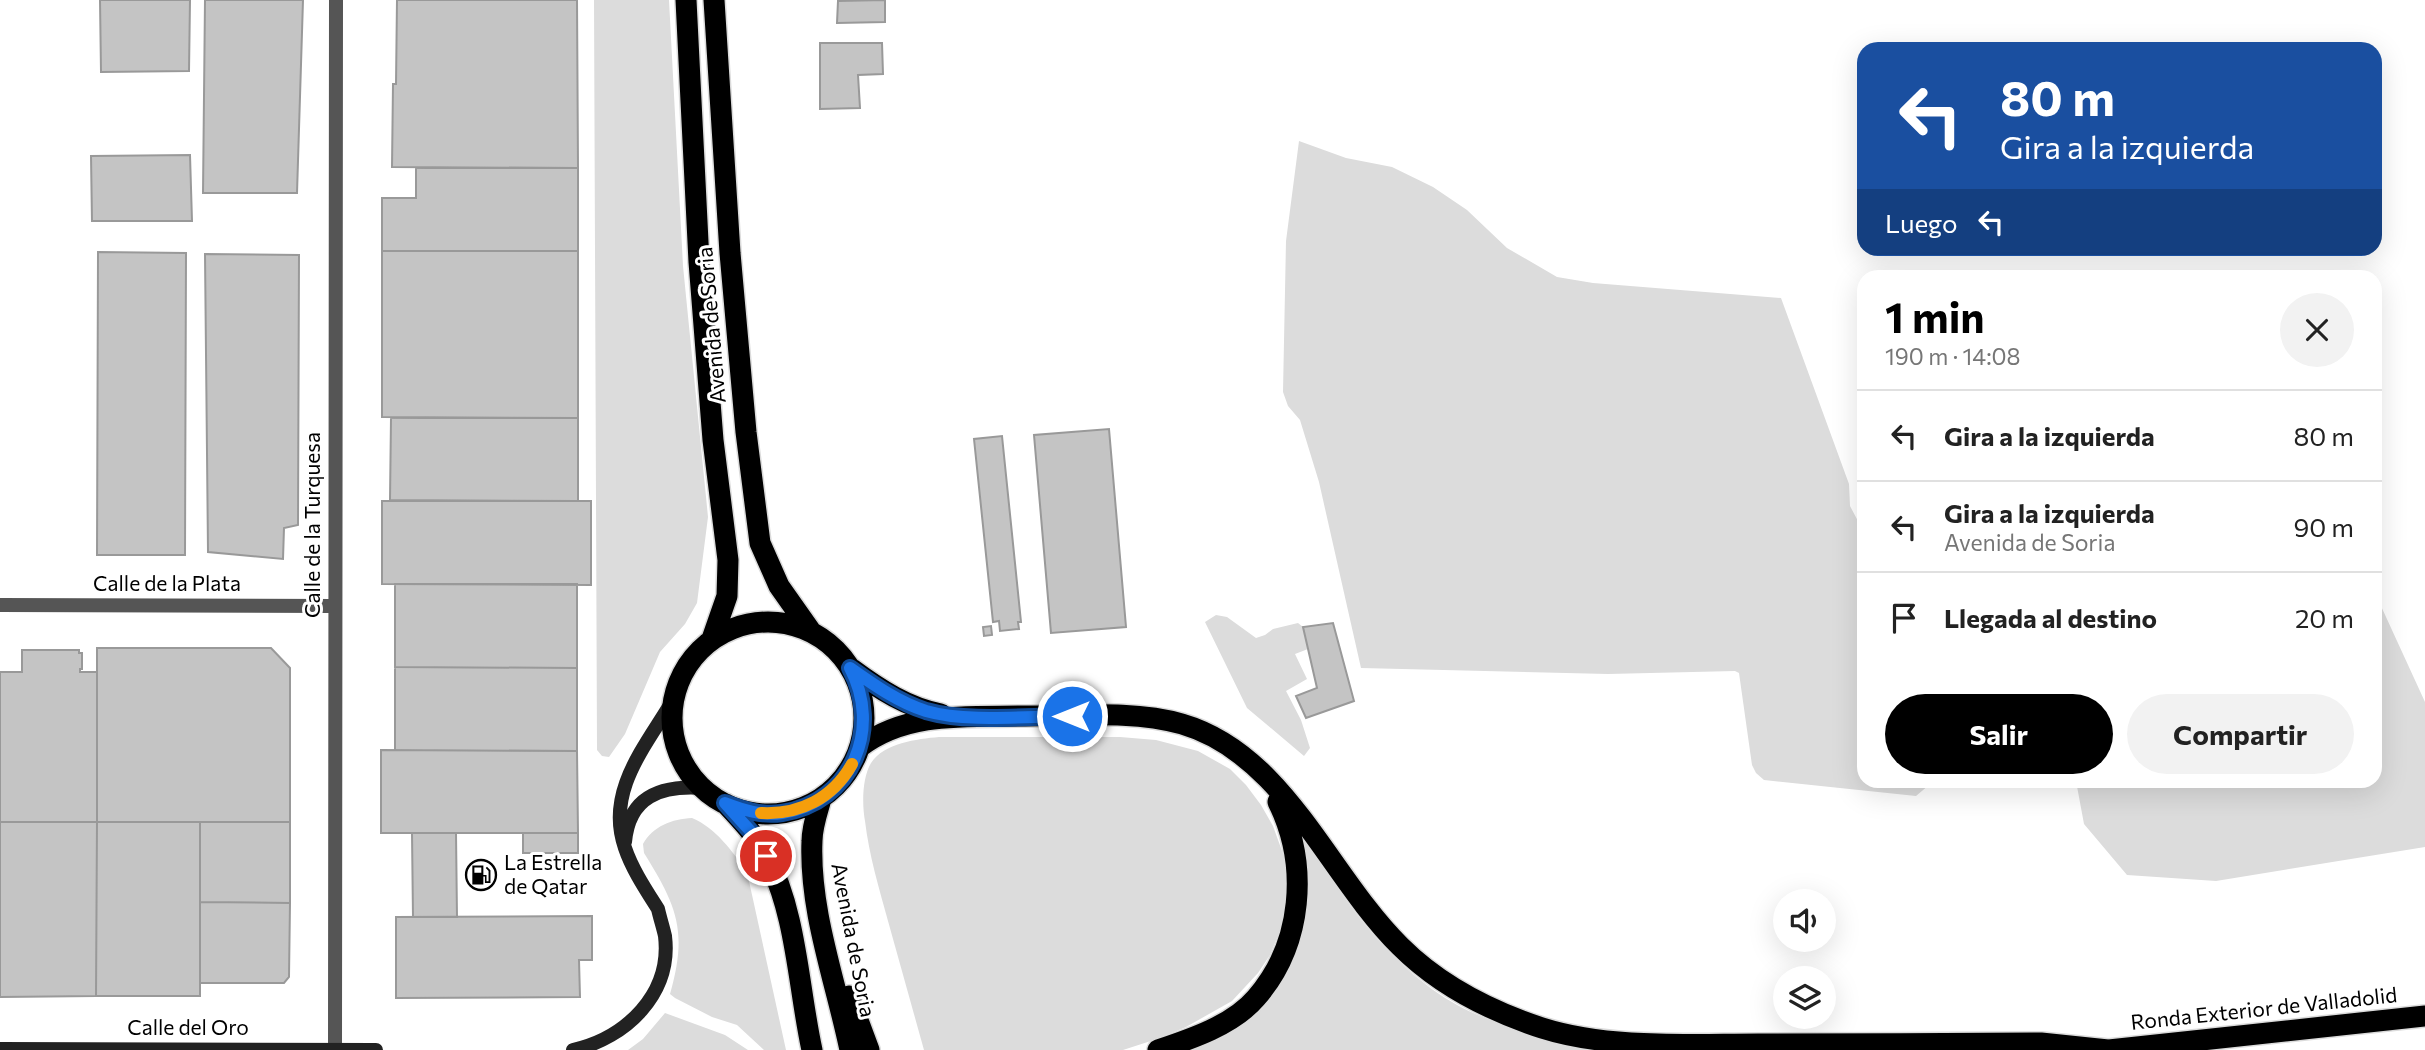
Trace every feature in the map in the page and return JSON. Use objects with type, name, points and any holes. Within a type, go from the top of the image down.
[{"type":"highway","name":"Avenida de Soria","points":[[686,0],[699,262],[713,440],[728,560],[727,596],[712,639]]},
{"type":"highway","name":"Avenida de Soria","points":[[714,0],[730,253],[746,432],[760,543],[779,586],[810,631]]},
{"type":"highway","points":[[725,803],[749,811],[773,814],[800,809],[830,793],[843,779],[860,747],[864,711],[860,689],[850,668],[832,646],[810,631],[778,622],[752,623],[731,629],[712,639],[694,655],[682,674],[673,700],[671,723],[674,742],[688,771],[703,788],[725,803],[753,834],[776,878],[788,913],[812,1050]]},
{"type":"highway","points":[[850,668],[913,706],[957,717]]},
{"type":"highway","points":[[860,747],[892,727],[918,721],[957,717],[1141,717],[1181,724],[1209,734],[1257,768],[1286,818],[1296,852],[1296,909],[1288,944],[1255,999],[1203,1035],[1158,1050]]},
{"type":"highway","name":"Ronda Exterior de Valladolid","points":[[1257,768],[1288,800],[1347,884],[1401,947],[1445,982],[1476,1002],[1544,1029],[1636,1044],[2042,1043],[2109,1050],[2425,1016]]},
{"type":"highway","name":"Avenida de Soria","points":[[821,799],[811,838],[818,914],[850,1050]]},
{"type":"highway","points":[[818,914],[869,1050]]},
{"type":"street","name":"Calle de la Turquesa","points":[[335,1049],[336,0]]},
{"type":"street","name":"Calle de la Plata","points":[[0,605],[334,606]]},
{"type":"street","points":[[573,1050],[605,1041],[632,1021],[653,993],[663,968],[665,936],[658,909],[625,847],[619,826],[622,794],[633,763],[673,700]]},
{"type":"street","points":[[625,847],[626,830],[636,808],[647,798],[676,787],[703,788]]},
{"type":"street","name":"Calle del Oro","points":[[0,1048],[376,1050]]},
{"type":"shaded area","points":[[594,0],[669,0],[683,266],[708,517],[697,603],[685,624],[660,652],[625,734],[609,757],[602,756],[597,750]]},
{"type":"shaded area","points":[[1299,141],[1346,158],[1392,167],[1433,187],[1467,210],[1507,248],[1557,277],[1593,283],[1781,298],[1849,484],[1850,506],[1857,519],[1857,788],[1925,788],[1916,796],[1764,780],[1752,765],[1739,673],[1735,671],[1608,674],[1361,668],[1319,482],[1300,420],[1288,406],[1283,392],[1286,241]]},
{"type":"shaded area","points":[[2382,608],[2425,702],[2425,847],[2216,881],[2127,875],[2084,824],[2077,788],[2382,788]]},
{"type":"shaded area","points":[[1216,615],[1227,617],[1256,638],[1273,629],[1298,623],[1303,627],[1308,649],[1295,654],[1307,679],[1286,691],[1301,720],[1310,748],[1304,756],[1247,708],[1205,622]]},
{"type":"shaded area","points":[[939,737],[1120,737],[1156,740],[1198,751],[1230,769],[1261,805],[1273,826],[1286,862],[1286,907],[1270,955],[1258,973],[1232,1001],[1186,1027],[1123,1050],[924,1050],[872,859],[864,815],[864,792],[866,776],[877,756],[892,747],[911,741]]},
{"type":"shaded area","points":[[692,818],[716,834],[747,872],[786,1050],[764,1050],[737,1025],[712,1017],[670,994],[678,953],[676,920],[665,889],[644,853],[643,844],[652,832],[664,825]]},
{"type":"shaded area","points":[[1305,834],[1336,886],[1375,936],[1420,980],[1445,998],[1504,1025],[1606,1050],[1187,1050],[1224,1035],[1253,1016],[1267,1001],[1289,966],[1303,927],[1307,906],[1309,886],[1302,846]]},
{"type":"shaded area","points":[[665,1013],[725,1035],[748,1050],[628,1050],[643,1039]]},
{"type":"building","points":[[100,0],[190,0],[189,71],[101,72]]},
{"type":"building","points":[[205,0],[303,0],[297,193],[203,193]]},
{"type":"building","points":[[397,0],[577,0],[578,168],[392,167]]},
{"type":"building","points":[[885,0],[885,22],[837,23],[838,1]]},
{"type":"building","points":[[820,43],[882,43],[883,74],[858,75],[860,108],[820,109]]},
{"type":"building","points":[[190,155],[192,221],[92,221],[91,156]]},
{"type":"building","points":[[416,168],[578,168],[578,251],[382,251],[382,198],[416,198]]},
{"type":"building","points":[[382,251],[578,251],[578,418],[382,417]]},
{"type":"building","points":[[98,252],[186,253],[185,555],[97,555]]},
{"type":"building","points":[[205,254],[299,255],[298,525],[284,528],[283,559],[208,552]]},
{"type":"building","points":[[391,418],[578,418],[578,501],[390,500]]},
{"type":"building","points":[[1109,429],[1126,627],[1051,633],[1034,435]]},
{"type":"building","points":[[1002,436],[1021,622],[1018,622],[1019,629],[1000,631],[999,621],[993,622],[974,439]]},
{"type":"building","points":[[382,501],[591,501],[591,585],[382,584]]},
{"type":"building","points":[[395,584],[577,584],[577,668],[395,667]]},
{"type":"building","points":[[1333,623],[1354,701],[1306,718],[1296,696],[1317,688],[1303,627]]},
{"type":"building","points":[[991,626],[992,635],[984,636],[983,627]]},
{"type":"building","points":[[97,648],[271,648],[290,668],[290,822],[97,822]]},
{"type":"building","points":[[22,650],[79,650],[79,653],[82,653],[80,672],[97,672],[97,822],[0,822],[0,672],[22,672]]},
{"type":"building","points":[[395,667],[577,668],[577,751],[395,750]]},
{"type":"building","points":[[381,750],[577,751],[578,833],[381,833]]},
{"type":"building","points":[[0,822],[97,822],[96,996],[0,997]]},
{"type":"building","points":[[97,822],[200,822],[200,996],[96,996]]},
{"type":"building","points":[[200,822],[290,822],[290,903],[200,902]]},
{"type":"building","points":[[412,833],[456,833],[457,917],[413,917]]},
{"type":"building","points":[[523,833],[578,833],[578,853],[523,853]]},
{"type":"building","points":[[200,902],[290,903],[289,977],[284,983],[200,983]]},
{"type":"building","points":[[592,916],[592,960],[579,960],[580,997],[396,998],[396,917]]},
{"type":"slow traffic","points":[[761,813],[782,813],[808,806],[821,799],[838,785],[852,764]]},
{"type":"place","name":"La Estrella de Qatar","points":[[481,875]]},
{"type":"route","points":[[766,856],[753,834],[725,803],[760,813],[782,813],[808,806],[838,785],[848,772],[860,747],[864,723],[860,689],[850,668],[886,692],[928,711],[957,717],[1072,716]]}]
